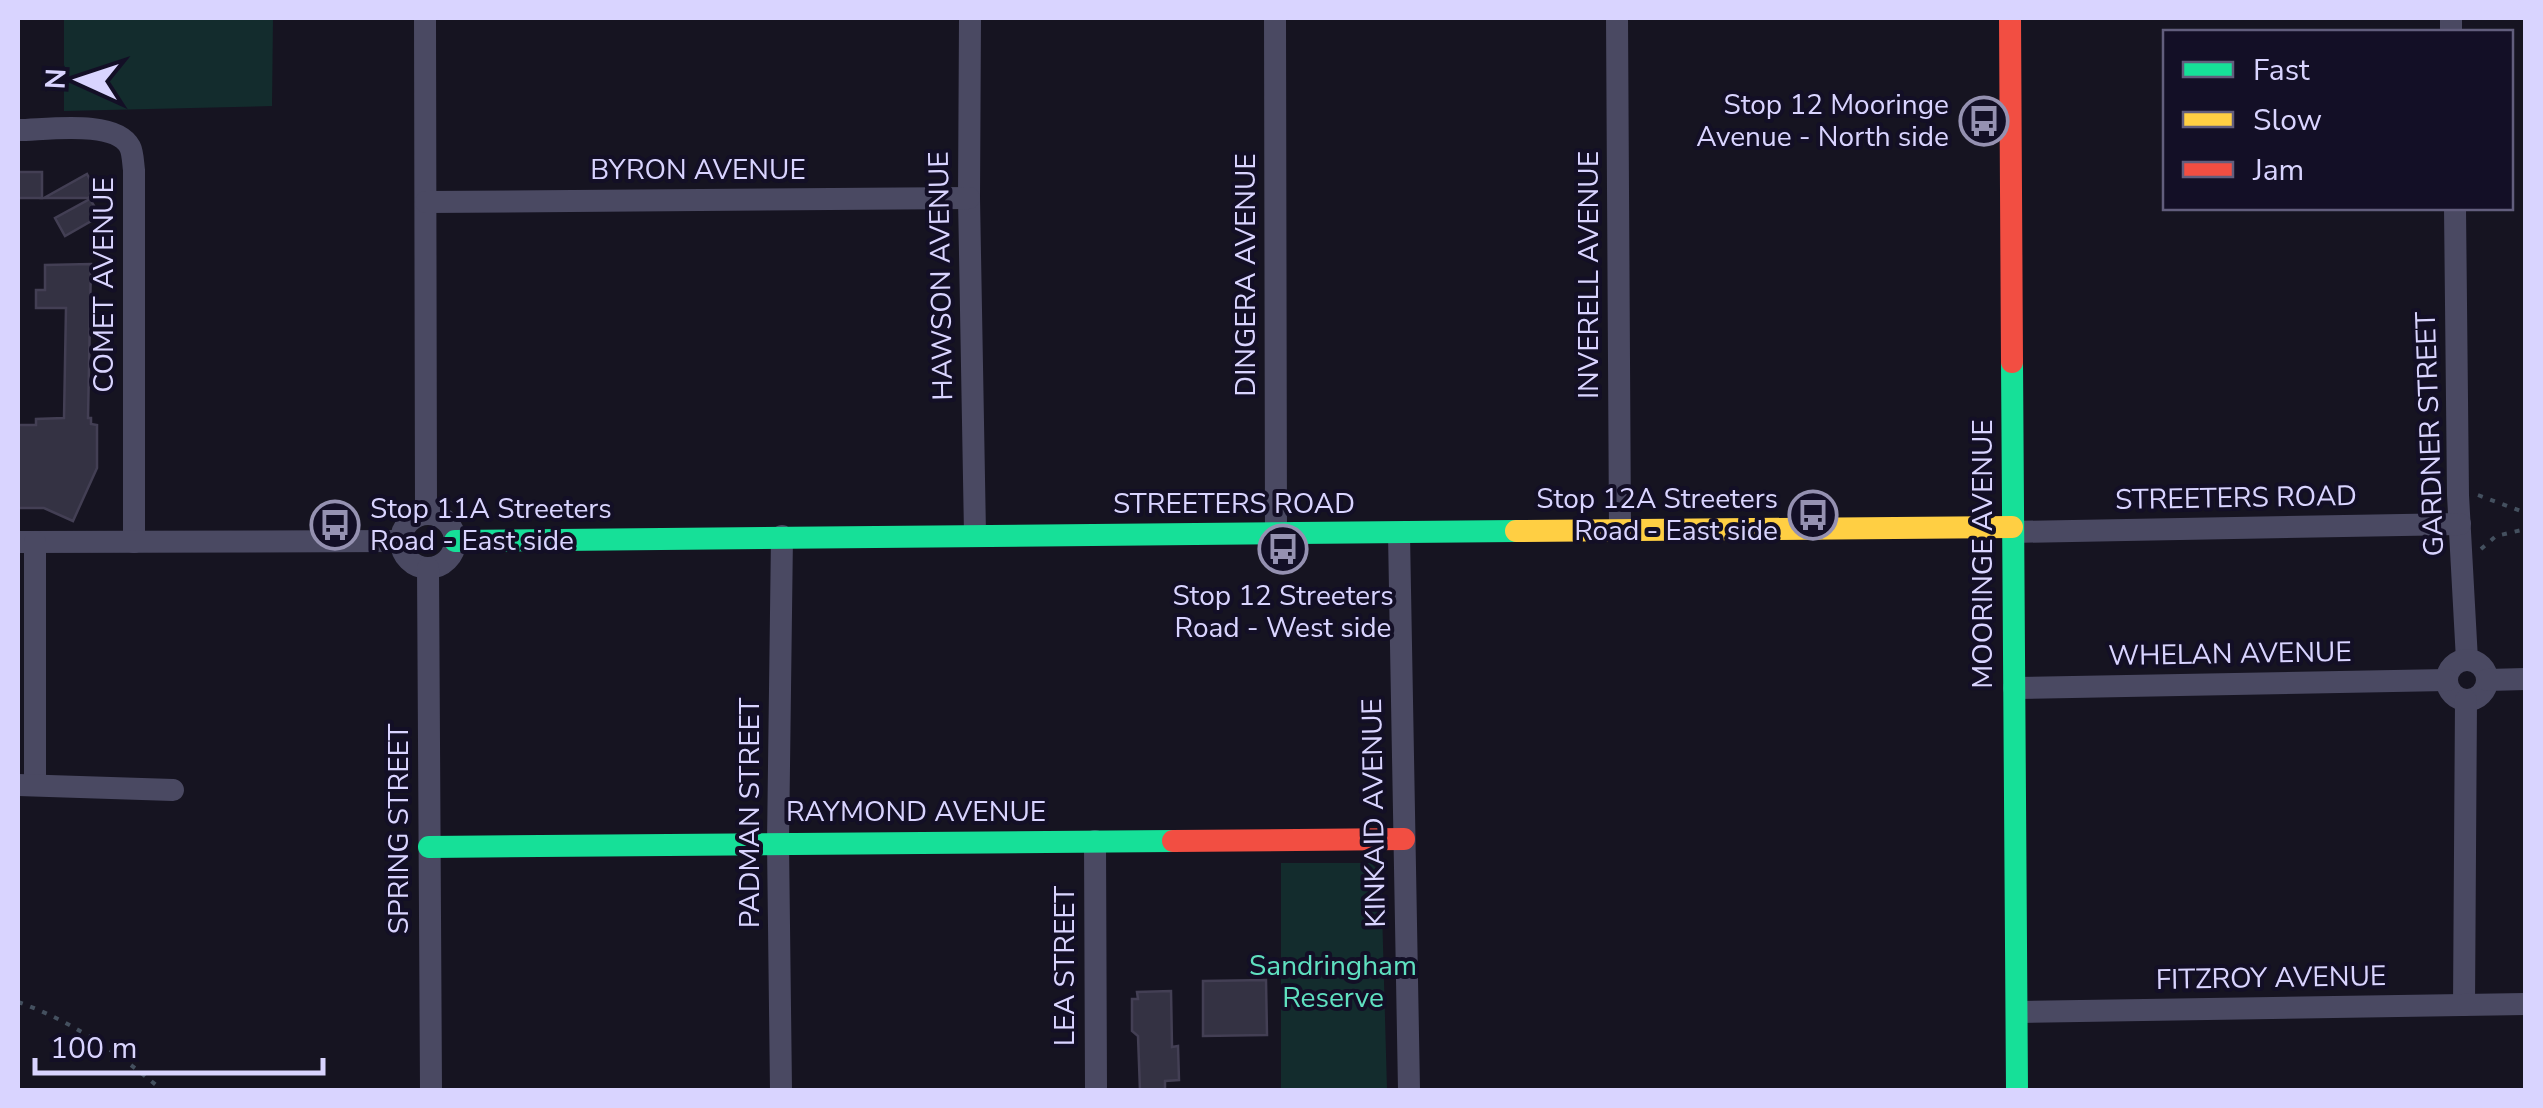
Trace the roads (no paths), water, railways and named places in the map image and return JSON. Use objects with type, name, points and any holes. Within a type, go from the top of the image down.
[{"type":"street","points":[[425,18],[426,514]]},
{"type":"street","name":"HAWSON AVENUE","points":[[970,18],[976,534]]},
{"type":"street","name":"DINGERA AVENUE","points":[[1275,18],[1276,533]]},
{"type":"street","name":"INVERELL AVENUE","points":[[1617,18],[1620,531]]},
{"type":"street","name":"MOORINGE AVENUE","points":[[2010,18],[2018,1090]]},
{"type":"street","name":"COMET AVENUE","points":[[18,130],[106,129],[121,136],[131,148],[134,542]]},
{"type":"street","name":"BYRON AVENUE","points":[[426,202],[970,198]]},
{"type":"street","name":"GARDNER STREET","points":[[2455,210],[2460,524],[2467,660]]},
{"type":"street","points":[[426,514],[443,518],[452,528],[455,541],[448,559],[428,568],[407,558],[401,541],[407,524],[426,514]]},
{"type":"street","name":"STREETERS ROAD","points":[[455,541],[2460,524]]},
{"type":"street","name":"KINKAID AVENUE","points":[[1399,534],[1409,1090]]},
{"type":"street","name":"PADMAN STREET","points":[[781,1090],[778,843],[782,536]]},
{"type":"street","points":[[173,790],[26,785],[26,542],[401,541]]},
{"type":"street","name":"SPRING STREET","points":[[428,568],[430,1090]]},
{"type":"street","points":[[2467,660],[2481,666],[2486,680],[2480,694],[2466,700],[2452,694],[2447,680],[2452,666],[2467,660]]},
{"type":"street","points":[[2486,680],[2526,679]]},
{"type":"street","name":"WHELAN AVENUE","points":[[2014,688],[2447,680]]},
{"type":"street","points":[[2464,1004],[2466,700]]},
{"type":"street","name":"RAYMOND AVENUE","points":[[429,847],[1404,839]]},
{"type":"street","name":"LEA STREET","points":[[1094,841],[1096,1090]]},
{"type":"street","name":"FITZROY AVENUE","points":[[2017,1012],[2526,1004]]},
{"type":"place","name":"Stop 12 Mooringe Avenue - North side","points":[[1984,121]]},
{"type":"place","name":"Stop 12A Streeters Road - East side","points":[[1813,515]]},
{"type":"place","name":"Stop 11A Streeters Road - East side","points":[[335,525]]},
{"type":"place","name":"Stop 12 Streeters Road - West side","points":[[1283,549]]},
{"type":"park label","name":"Sandringham Reserve","points":[[1333,982]]}]
